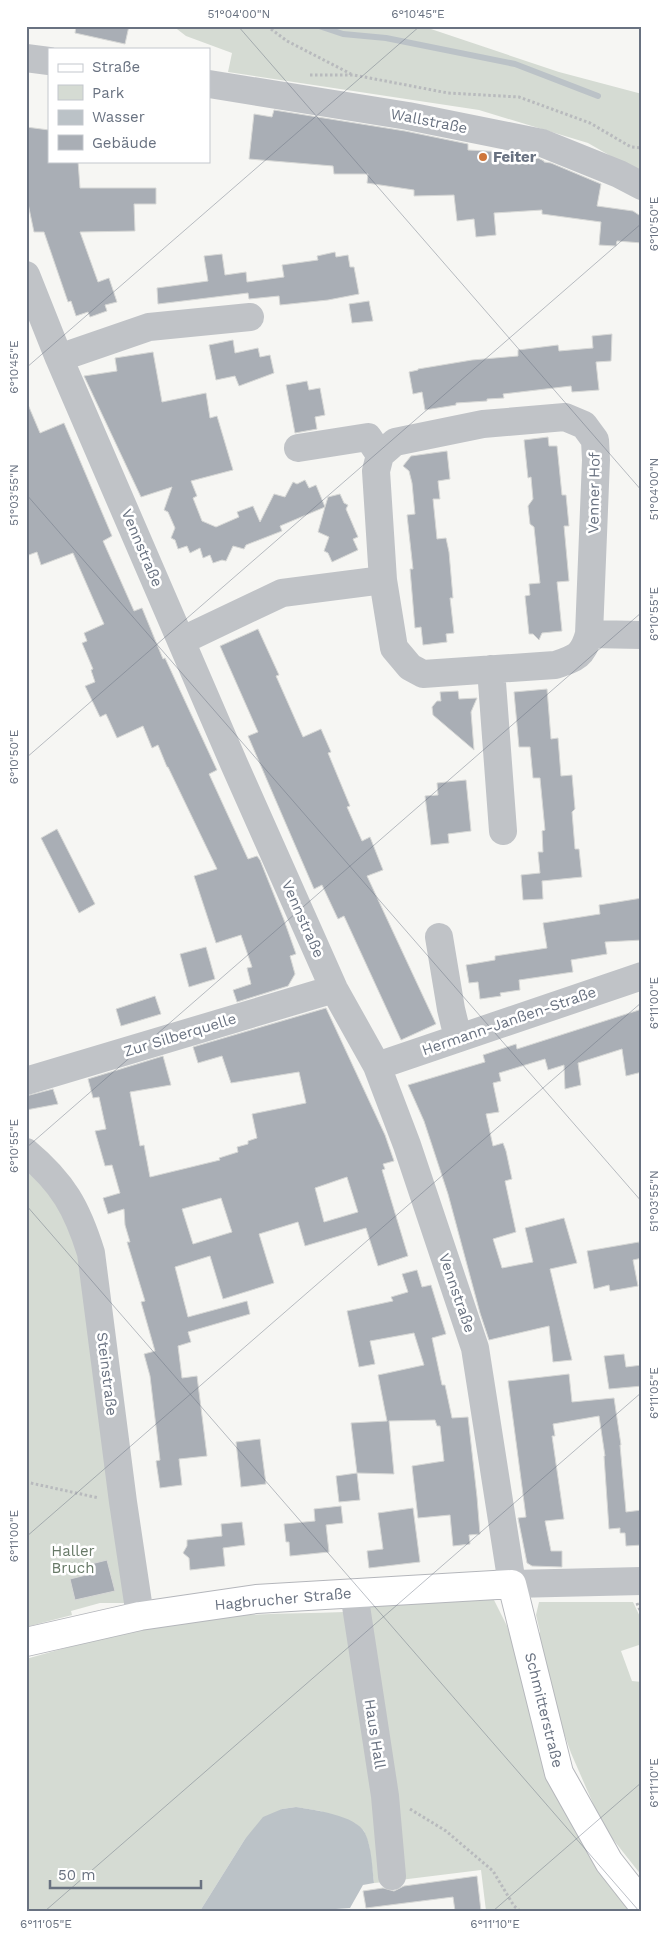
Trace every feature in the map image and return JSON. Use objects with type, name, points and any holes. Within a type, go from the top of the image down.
[{"type":"main road","name":"Hagbrucher Straße","points":[[26,1642],[140,1616],[256,1598],[512,1584]]},
{"type":"main road","name":"Schmitterstraße","points":[[512,1584],[559,1773],[609,1862],[642,1904]]},
{"type":"street","points":[[26,58],[48,61]]},
{"type":"street","name":"Wallstraße","points":[[210,84],[408,116],[542,143],[619,174],[642,186]]},
{"type":"street","name":"Vennstraße","points":[[26,275],[59,358],[181,641],[334,989],[377,1066],[407,1145],[475,1348],[512,1584]]},
{"type":"street","points":[[59,358],[149,327],[250,317]]},
{"type":"street","name":"Venner Hof","points":[[565,417],[584,425],[595,440],[596,460],[589,634],[585,648],[575,658],[555,666],[423,674],[410,667],[394,648],[382,580],[376,471],[380,455],[396,442],[483,424],[565,417]]},
{"type":"street","points":[[298,448],[368,437],[380,455]]},
{"type":"street","points":[[181,641],[282,593],[382,580]]},
{"type":"street","points":[[589,634],[642,635]]},
{"type":"street","points":[[491,669],[503,830]]},
{"type":"street","points":[[439,937],[451,1009],[458,1038]]},
{"type":"street","name":"Hermann-Janßen-Straße","points":[[377,1066],[642,976]]},
{"type":"street","name":"Zur Silberquelle","points":[[26,1081],[334,989]]},
{"type":"street","name":"Steinstraße","points":[[26,1152],[40,1164],[68,1197],[82,1223],[91,1253],[123,1502],[140,1616]]},
{"type":"street","points":[[512,1584],[642,1581]]},
{"type":"street","name":"Haus Hall","points":[[354,1593],[385,1796],[392,1876]]},
{"type":"path","points":[[267,26],[287,41],[354,75]]},
{"type":"path","points":[[309,75],[354,75],[448,93],[519,97],[590,122],[631,147],[642,148]]},
{"type":"path","points":[[26,1482],[123,1502]]},
{"type":"path","points":[[385,1796],[446,1831],[493,1871],[514,1906],[520,1911]]},
{"type":"green space","points":[[173,26],[422,26],[559,72],[642,94],[642,174],[588,143],[479,110],[228,72],[232,53],[186,36]]},
{"type":"green space","name":"Haller Bruch","points":[[26,1157],[82,1227],[126,1603],[100,1603],[71,1611],[72,1615],[26,1627]]},
{"type":"green space","points":[[490,1592],[507,1626],[515,1651],[637,1911],[486,1911],[481,1870],[400,1880],[366,1606]]},
{"type":"green space","points":[[539,1602],[633,1602],[642,1621],[642,1644],[621,1651],[632,1681],[642,1682],[642,1876],[604,1828],[571,1753],[553,1702],[535,1639],[540,1632],[536,1615]]},
{"type":"green space","points":[[344,1612],[385,1882],[374,1883],[369,1845],[364,1831],[356,1824],[320,1811],[296,1807],[282,1809],[245,1839],[200,1911],[26,1911],[26,1659],[116,1635],[185,1621],[242,1615]]},
{"type":"water","points":[[296,1807],[334,1814],[360,1827],[365,1833],[369,1845],[374,1883],[363,1885],[350,1908],[308,1911],[200,1911],[245,1839],[263,1817],[282,1809]]},
{"type":"building","points":[[76,26],[129,26],[125,44],[75,33]]},
{"type":"building","points":[[274,110],[405,131],[468,144],[468,150],[505,152],[513,153],[513,155],[538,158],[601,184],[597,206],[633,211],[642,217],[642,243],[617,241],[616,246],[599,245],[601,222],[542,214],[542,210],[494,213],[496,235],[476,237],[474,219],[457,221],[454,195],[414,196],[414,190],[367,183],[368,174],[334,174],[333,166],[249,159],[254,114],[272,117]]},
{"type":"building","points":[[26,127],[48,130],[48,162],[78,162],[80,188],[156,188],[156,204],[134,204],[135,231],[80,232],[98,282],[109,278],[117,302],[105,305],[107,311],[90,317],[88,312],[76,316],[71,301],[68,302],[44,232],[34,232],[26,194]]},
{"type":"building","points":[[335,252],[336,257],[348,255],[350,267],[354,267],[359,294],[328,300],[280,305],[279,296],[249,299],[248,293],[158,304],[157,288],[208,281],[204,256],[222,254],[225,275],[246,272],[247,282],[284,277],[282,265],[318,260],[317,256]]},
{"type":"building","points":[[369,301],[373,321],[352,323],[349,304]]},
{"type":"building","points":[[612,334],[611,361],[596,362],[599,390],[572,392],[571,386],[503,394],[504,398],[456,403],[456,405],[425,410],[422,392],[413,394],[409,372],[418,369],[472,360],[518,356],[518,350],[558,345],[559,351],[593,348],[592,336]]},
{"type":"building","points":[[233,340],[235,353],[258,348],[260,357],[270,355],[274,373],[239,386],[235,376],[216,380],[209,345]]},
{"type":"building","points":[[153,352],[162,402],[206,393],[210,418],[217,416],[233,470],[191,481],[197,496],[193,498],[202,521],[216,527],[239,517],[237,512],[253,506],[260,522],[274,494],[285,497],[293,482],[297,484],[305,480],[309,488],[316,485],[325,507],[280,526],[282,531],[246,545],[244,549],[233,546],[226,561],[222,560],[213,563],[210,555],[203,558],[200,548],[190,553],[187,546],[178,549],[175,540],[171,538],[175,528],[168,512],[164,510],[172,487],[141,497],[84,376],[117,371],[115,358]]},
{"type":"building","points":[[307,381],[309,390],[320,388],[325,415],[315,417],[317,429],[295,433],[286,385]]},
{"type":"building","points":[[26,400],[40,433],[64,423],[112,536],[103,541],[134,611],[142,608],[163,659],[165,658],[217,770],[209,774],[248,859],[257,856],[260,860],[296,954],[290,956],[295,974],[288,986],[237,1002],[233,990],[251,984],[247,968],[252,967],[241,935],[216,943],[194,876],[217,869],[158,745],[152,748],[143,726],[117,738],[106,714],[100,717],[85,686],[95,682],[91,670],[93,669],[82,643],[87,641],[84,633],[104,624],[73,553],[41,565],[37,552],[26,556]]},
{"type":"building","points":[[548,437],[549,446],[557,446],[562,495],[566,495],[569,526],[564,526],[569,581],[557,582],[562,631],[542,633],[539,640],[533,634],[529,634],[525,596],[530,595],[529,584],[540,583],[534,527],[530,524],[528,506],[533,499],[531,477],[528,478],[524,440]]},
{"type":"building","points":[[447,451],[450,479],[438,481],[440,499],[433,499],[437,539],[446,538],[449,552],[453,598],[450,598],[454,633],[446,634],[447,642],[423,645],[421,627],[415,628],[410,569],[413,569],[407,515],[415,514],[412,483],[409,471],[403,466],[411,456]]},
{"type":"building","points":[[340,494],[344,503],[348,505],[346,509],[358,537],[353,539],[358,550],[332,562],[328,553],[324,551],[329,537],[318,532],[328,497]]},
{"type":"building","points":[[258,629],[279,675],[276,676],[303,737],[321,729],[331,752],[328,753],[350,806],[347,807],[362,841],[370,837],[383,870],[367,876],[436,1024],[401,1040],[344,916],[338,919],[322,885],[314,889],[248,736],[258,732],[220,646]]},
{"type":"building","points":[[547,689],[551,739],[558,738],[561,776],[572,775],[575,809],[572,812],[575,849],[579,849],[582,877],[542,881],[543,899],[523,900],[521,875],[540,873],[538,852],[543,852],[542,831],[545,830],[540,778],[533,778],[530,747],[519,747],[514,692]]},
{"type":"building","points":[[458,691],[459,699],[477,698],[471,712],[474,750],[433,715],[432,707],[437,701],[441,701],[440,692]]},
{"type":"building","points":[[466,780],[471,831],[448,834],[449,843],[431,845],[425,796],[438,795],[437,783]]},
{"type":"building","points":[[57,829],[95,904],[79,913],[41,838]]},
{"type":"building","points":[[642,898],[642,940],[605,942],[607,954],[571,960],[573,972],[519,980],[520,990],[500,993],[501,996],[480,999],[478,982],[469,983],[466,965],[495,960],[495,956],[547,948],[543,923],[600,914],[599,905]]},
{"type":"building","points":[[206,947],[215,979],[189,987],[180,954]]},
{"type":"building","points":[[155,996],[161,1014],[121,1026],[116,1009]]},
{"type":"building","points":[[326,1008],[385,1135],[394,1161],[383,1164],[385,1169],[382,1170],[408,1256],[378,1266],[366,1228],[305,1246],[298,1222],[259,1234],[274,1283],[223,1299],[210,1256],[175,1267],[188,1317],[247,1301],[250,1314],[188,1332],[191,1342],[178,1346],[182,1378],[197,1376],[207,1456],[179,1459],[182,1485],[160,1488],[156,1461],[160,1460],[150,1376],[144,1354],[155,1351],[141,1302],[145,1301],[127,1242],[130,1242],[125,1225],[124,1209],[108,1214],[103,1198],[120,1193],[112,1165],[105,1166],[95,1131],[106,1129],[99,1097],[93,1098],[88,1079],[163,1056],[171,1085],[130,1092],[140,1146],[144,1145],[150,1177],[220,1160],[219,1158],[238,1152],[237,1147],[248,1144],[248,1141],[257,1138],[252,1114],[306,1103],[299,1072],[231,1083],[222,1056],[198,1063],[193,1047]],"holes":[[[347,1177],[358,1212],[324,1222],[315,1188]],[[221,1198],[232,1232],[193,1244],[182,1209]]]},
{"type":"building","points":[[642,1009],[642,1072],[626,1076],[622,1049],[578,1063],[581,1085],[565,1089],[564,1065],[548,1070],[545,1059],[499,1073],[501,1081],[493,1083],[499,1112],[486,1114],[493,1146],[503,1143],[506,1151],[512,1179],[505,1181],[516,1232],[493,1239],[502,1268],[533,1262],[525,1228],[564,1218],[577,1263],[550,1269],[572,1360],[553,1362],[549,1326],[489,1340],[448,1194],[424,1121],[408,1085],[485,1062],[483,1055],[516,1044],[517,1049]]},
{"type":"building","points":[[53,1089],[58,1104],[26,1110],[26,1096]]},
{"type":"building","points":[[639,1242],[642,1258],[633,1260],[638,1286],[610,1291],[609,1285],[594,1289],[587,1251]]},
{"type":"building","points":[[417,1270],[422,1287],[431,1285],[446,1334],[432,1338],[442,1385],[445,1385],[452,1418],[468,1417],[480,1534],[469,1535],[470,1544],[453,1546],[450,1515],[418,1518],[412,1466],[444,1461],[440,1426],[437,1426],[435,1420],[389,1421],[394,1474],[357,1473],[351,1423],[387,1421],[378,1375],[424,1365],[414,1333],[370,1341],[375,1364],[359,1367],[347,1311],[393,1301],[391,1297],[408,1292],[402,1274]]},
{"type":"building","points":[[624,1354],[626,1367],[642,1365],[642,1386],[609,1389],[604,1356]]},
{"type":"building","points":[[569,1374],[572,1402],[614,1398],[621,1445],[626,1512],[642,1510],[642,1545],[626,1546],[625,1533],[620,1533],[620,1528],[609,1529],[605,1456],[599,1416],[553,1424],[555,1436],[552,1436],[564,1519],[545,1521],[551,1551],[562,1551],[562,1567],[532,1566],[527,1563],[518,1518],[526,1517],[508,1381]]},
{"type":"building","points":[[260,1439],[266,1484],[241,1487],[236,1442]]},
{"type":"building","points":[[357,1473],[360,1500],[339,1502],[336,1476]]},
{"type":"building","points":[[341,1506],[343,1523],[326,1525],[329,1552],[290,1556],[289,1542],[286,1542],[284,1524],[315,1521],[314,1509]]},
{"type":"building","points":[[413,1508],[420,1562],[369,1568],[367,1551],[383,1549],[378,1513]]},
{"type":"building","points":[[242,1522],[245,1545],[223,1548],[225,1566],[190,1570],[189,1558],[183,1553],[187,1546],[187,1540],[222,1536],[221,1524]]},
{"type":"building","points":[[107,1560],[115,1591],[75,1600],[70,1579],[90,1574],[87,1565]]},
{"type":"building","points":[[477,1876],[481,1911],[455,1911],[453,1897],[366,1908],[363,1891],[383,1888],[394,1891],[404,1886]]},
{"type":"waterway","points":[[319,26],[343,34],[386,38],[515,64],[598,96]]},
{"type":"place","name":"Feiter","points":[[483,157]]}]
